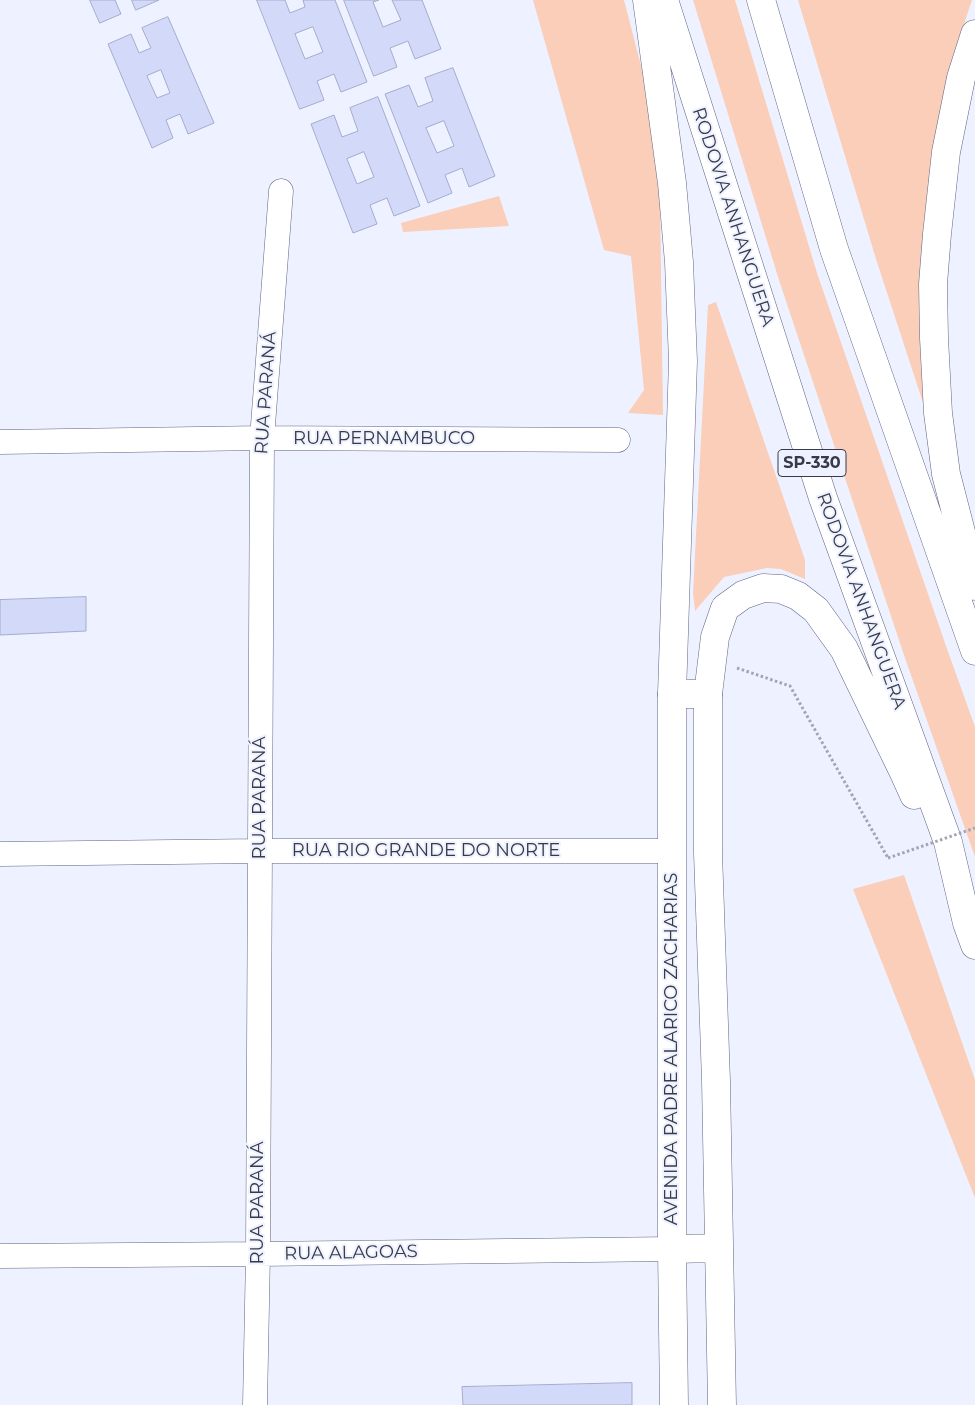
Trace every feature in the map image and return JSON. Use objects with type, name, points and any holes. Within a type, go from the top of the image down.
[{"type":"main road","name":"AVENIDA PADRE ALARICO ZACHARIAS","points":[[647,0],[672,183],[683,361],[672,694],[672,1248],[674,1405]]},
{"type":"main road","name":"RODOVIA ANHANGUERA","points":[[664,0],[824,498],[948,842],[971,934]]},
{"type":"main road","points":[[761,0],[834,249],[975,652]]},
{"type":"main road","points":[[975,34],[961,78],[946,152],[933,284],[938,413],[946,474],[975,586]]},
{"type":"main road","name":"AVENIDA PADRE ALARICO ZACHARIAS","points":[[722,1405],[716,1081],[708,853],[708,694],[715,636],[725,608],[743,595],[763,588],[781,589],[798,596],[816,610],[844,649],[905,775],[971,934]]},
{"type":"main road","points":[[672,694],[708,694]]},
{"type":"main road","points":[[672,851],[708,853]]},
{"type":"main road","points":[[672,1248],[719,1248]]},
{"type":"street","name":"RUA PARANÁ","points":[[255,1405],[258,1254],[262,438],[281,191]]},
{"type":"street","name":"RUA PERNAMBUCO","points":[[0,442],[262,438],[618,440]]},
{"type":"street","name":"RUA RIO GRANDE DO NORTE","points":[[0,854],[260,851],[672,851]]},
{"type":"street","name":"RUA ALAGOAS","points":[[0,1256],[672,1248]]},
{"type":"path","points":[[712,660],[790,686],[888,858],[975,828]]},
{"type":"shaded area","points":[[533,0],[624,0],[655,120],[660,200],[663,415],[628,413],[644,390],[631,256],[604,250]]},
{"type":"shaded area","points":[[693,0],[735,0],[817,273],[975,727],[975,857],[905,658],[779,280]]},
{"type":"shaded area","points":[[798,0],[972,0],[960,36],[928,418],[876,259]]},
{"type":"shaded area","points":[[499,196],[509,226],[403,232],[401,223]]},
{"type":"shaded area","points":[[716,302],[805,560],[805,579],[781,569],[767,568],[724,577],[695,611],[693,593],[708,305]]},
{"type":"shaded area","points":[[904,875],[975,1080],[975,1198],[853,889]]},
{"type":"building","points":[[90,0],[115,0],[121,14],[100,23]]},
{"type":"building","points":[[132,0],[159,0],[136,10]]},
{"type":"building","points":[[257,0],[285,0],[290,13],[305,7],[303,0],[335,0],[367,82],[341,92],[334,74],[317,81],[324,100],[300,109]],"holes":[[[313,27],[323,52],[305,59],[295,34]]]},
{"type":"building","points":[[344,0],[379,0],[373,2],[383,27],[401,20],[392,0],[422,0],[441,49],[415,59],[408,41],[390,48],[397,67],[374,76]]},
{"type":"building","points":[[168,17],[214,123],[188,134],[180,114],[166,120],[173,138],[152,148],[108,44],[131,34],[139,53],[151,48],[142,28]],"holes":[[[161,70],[170,93],[157,98],[147,76]]]},
{"type":"building","points":[[453,68],[495,176],[469,187],[462,168],[445,175],[452,193],[428,203],[385,94],[409,85],[418,107],[433,101],[425,78]],"holes":[[[444,121],[454,146],[437,153],[426,128]]]},
{"type":"building","points":[[378,97],[420,206],[394,216],[387,198],[370,205],[377,224],[353,233],[311,124],[334,115],[342,137],[358,131],[350,108]],"holes":[[[364,152],[374,177],[357,184],[347,159]]]},
{"type":"building","points":[[86,597],[86,631],[0,635],[0,600]]},
{"type":"building","points":[[632,1383],[632,1405],[463,1405],[462,1387]]}]
